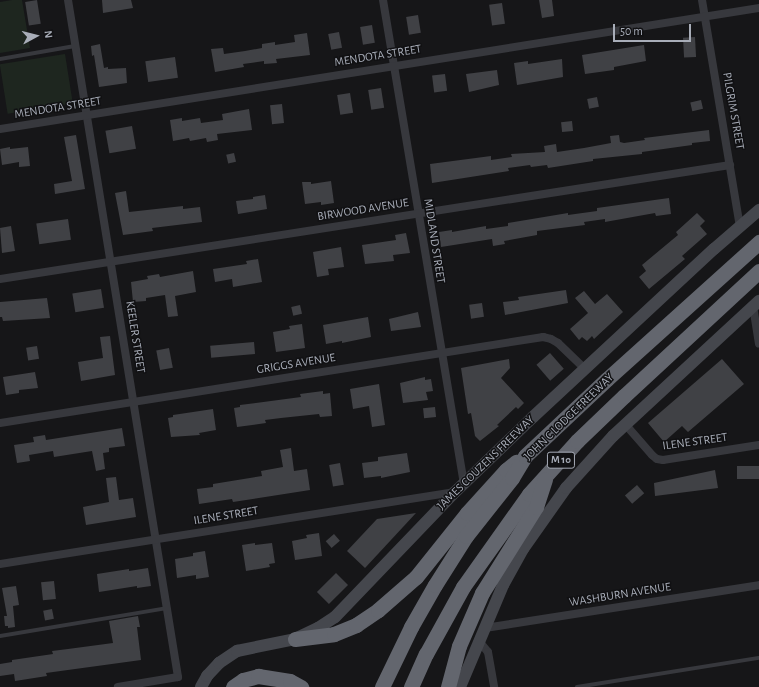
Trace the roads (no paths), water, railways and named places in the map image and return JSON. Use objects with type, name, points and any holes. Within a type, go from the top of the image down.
[{"type":"highway","name":"JOHN C LODGE FREEWAY","points":[[382,687],[411,627],[435,585],[466,536],[512,478],[525,456],[607,379],[759,242]]},
{"type":"highway","name":"JOHN C LODGE FREEWAY","points":[[411,687],[433,641],[463,587],[529,494],[577,442],[624,396],[759,271]]},
{"type":"highway","points":[[295,639],[334,634],[356,625],[378,610],[416,578],[472,507],[506,470],[525,456]]},
{"type":"highway","points":[[448,687],[459,646],[482,593],[536,507],[547,475]]},
{"type":"highway","points":[[233,687],[243,680],[258,676],[290,680],[301,687]]},
{"type":"main road","name":"JAMES COUZENS FREEWAY","points":[[201,687],[207,676],[219,663],[237,651],[295,639],[318,628],[335,617],[460,489],[585,369],[759,210]]},
{"type":"main road","points":[[460,687],[503,585],[523,549],[548,512],[592,458],[625,424],[756,304]]},
{"type":"street","name":"KEELER STREET","points":[[68,0],[178,677],[118,687]]},
{"type":"street","name":"MIDLAND STREET","points":[[383,0],[441,353],[460,489]]},
{"type":"street","name":"PILGRIM STREET","points":[[702,0],[740,226]]},
{"type":"street","name":"MENDOTA STREET","points":[[0,129],[759,8]]},
{"type":"street","name":"BIRWOOD AVENUE","points":[[0,279],[730,165]]},
{"type":"street","points":[[756,304],[759,344]]},
{"type":"street","name":"GRIGGS AVENUE","points":[[0,423],[543,338],[551,339],[558,343],[585,369]]},
{"type":"street","name":"ILENE STREET","points":[[625,424],[652,455],[657,459],[663,460],[759,445]]},
{"type":"street","name":"ILENE STREET","points":[[0,564],[460,489]]},
{"type":"street","name":"WASHBURN AVENUE","points":[[485,628],[759,585]]},
{"type":"street","points":[[479,641],[488,652],[494,687]]},
{"type":"lane","points":[[0,59],[75,46]]},
{"type":"lane","points":[[0,636],[167,608]]},
{"type":"lane","points":[[577,687],[759,658]]}]
